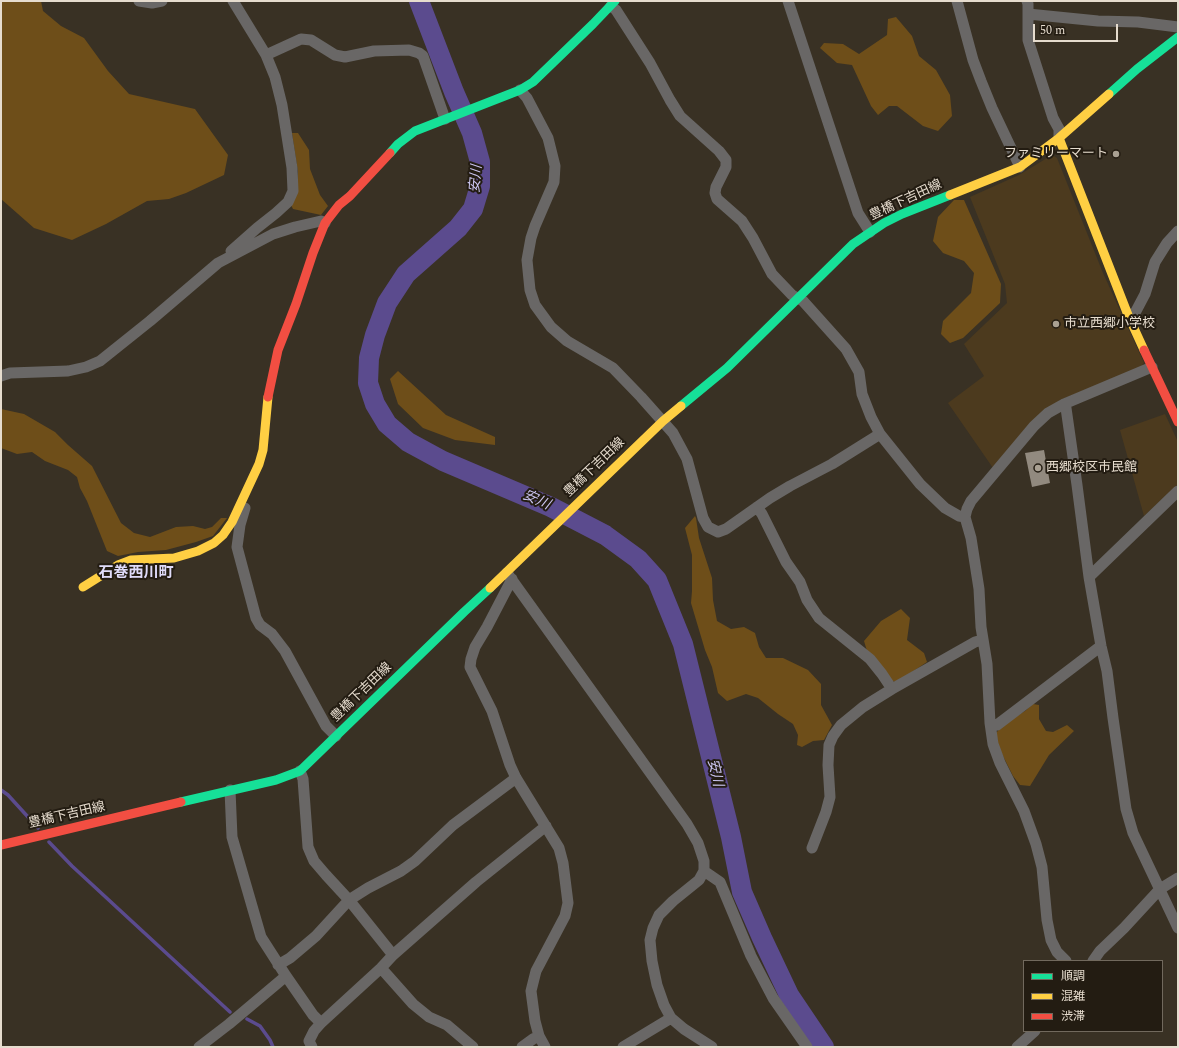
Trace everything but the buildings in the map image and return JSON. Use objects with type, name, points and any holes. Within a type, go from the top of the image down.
[{"type":"main road","points":[[83,587],[118,565],[131,560],[174,558],[198,551],[223,535],[232,522],[259,464],[263,450],[268,398],[278,350],[325,223],[339,205],[350,196],[398,144],[415,131],[520,90],[533,82],[613,3]]},
{"type":"main road","name":"豊橋下吉田線","points":[[1,845],[276,780],[300,772],[464,612],[509,576],[556,524],[663,421],[727,368],[853,244],[884,223],[902,214],[1020,167],[1059,138],[1137,69],[1178,37]]},
{"type":"main road","points":[[1059,138],[1128,315],[1178,422]]},
{"type":"street","points":[[139,1],[152,3],[162,1]]},
{"type":"street","points":[[226,258],[231,251],[257,228],[276,214],[288,202],[293,191],[292,168],[282,105],[275,77],[266,55],[233,1]]},
{"type":"street","points":[[788,1],[858,213],[870,232]]},
{"type":"street","points":[[957,1],[980,82],[1020,167]]},
{"type":"street","points":[[1027,1],[1028,40],[1036,69],[1053,118],[1059,129],[1059,138]]},
{"type":"street","points":[[613,3],[680,116],[719,151],[726,160],[726,167],[716,187],[715,193],[717,199],[742,221],[772,274],[792,295],[803,301],[846,349],[859,372],[862,394],[880,434],[924,488],[945,508],[959,516],[965,517]]},
{"type":"street","points":[[1028,14],[1098,21],[1138,22],[1178,27]]},
{"type":"street","points":[[266,55],[301,40],[311,40],[335,55],[345,57],[374,51],[410,50],[419,53],[423,56],[449,117]]},
{"type":"street","points":[[520,90],[527,98],[548,138],[555,166],[554,182],[535,226],[527,260],[530,290],[535,305],[551,327],[567,341],[613,368],[673,433],[687,458],[703,518],[708,527],[718,532],[726,529],[790,486],[832,464],[880,434]]},
{"type":"street","points":[[1,376],[17,372],[68,370],[86,367],[100,361],[226,258],[273,234],[314,223],[325,223]]},
{"type":"street","points":[[1128,315],[1136,313],[1147,288],[1155,262],[1167,243],[1178,231]]},
{"type":"street","points":[[1065,960],[1057,952],[1051,940],[1047,920],[1042,867],[1036,844],[1024,811],[1000,763],[993,744],[990,726],[987,664],[980,627],[979,589],[971,538],[965,517],[971,500],[1034,426],[1048,414],[1064,404],[1152,367]]},
{"type":"street","points":[[1064,404],[1066,408],[1078,485],[1089,577],[1101,646],[1108,671],[1126,809],[1133,833],[1178,928]]},
{"type":"street","points":[[1089,577],[1178,491]]},
{"type":"street","points":[[244,497],[247,503],[240,525],[237,547],[256,618],[260,625],[272,634],[284,651],[326,726],[336,736]]},
{"type":"street","points":[[757,507],[786,562],[800,582],[807,600],[820,618],[870,658],[892,689]]},
{"type":"street","points":[[509,576],[500,603],[475,647],[470,667],[492,711],[502,744],[516,778],[559,848],[563,863],[568,903],[565,916],[536,971],[531,991],[535,1021],[544,1047]]},
{"type":"street","points":[[509,576],[687,824],[698,843],[704,861],[704,871],[699,880],[673,901],[659,915],[653,928],[650,940],[657,985],[664,1005],[671,1018],[684,1029],[712,1047]]},
{"type":"street","points":[[812,848],[826,812],[830,797],[828,765],[829,745],[833,736],[841,725],[863,707],[892,689],[975,642],[982,640]]},
{"type":"street","points":[[990,726],[997,726],[1101,646]]},
{"type":"street","points":[[300,772],[302,779],[308,847],[314,861],[349,900],[393,955]]},
{"type":"street","points":[[278,965],[290,958],[316,936],[349,900],[368,888],[401,871],[415,861],[453,825],[516,778]]},
{"type":"street","points":[[230,790],[232,838],[261,937],[278,965],[313,1015],[321,1023]]},
{"type":"street","points":[[312,1047],[309,1041],[314,1031],[321,1023],[381,968],[393,955],[476,882],[546,826]]},
{"type":"street","points":[[704,871],[720,882],[751,956],[769,991],[798,1036],[807,1047]]},
{"type":"street","points":[[1094,960],[1100,951],[1124,928],[1160,889],[1178,878]]},
{"type":"street","points":[[381,968],[423,1013],[446,1025],[473,1047]]},
{"type":"street","points":[[199,1047],[286,976]]},
{"type":"street","points":[[623,1047],[671,1018]]},
{"type":"street","points":[[1017,1047],[1034,1032]]},
{"type":"street","points":[[522,1047],[532,1039],[539,1036]]},
{"type":"shaded area","points":[[1,1],[41,1],[43,11],[61,26],[84,38],[108,71],[129,94],[195,109],[228,155],[224,175],[186,193],[169,199],[147,201],[106,224],[72,240],[34,228],[1,199]]},
{"type":"shaded area","points":[[896,17],[912,36],[919,56],[936,70],[950,95],[952,116],[938,131],[923,126],[897,106],[889,106],[878,115],[871,106],[852,65],[837,63],[820,48],[824,43],[843,44],[859,54],[887,35],[888,19]]},
{"type":"shaded area","points":[[292,133],[298,133],[309,150],[310,169],[320,195],[328,206],[321,215],[293,209],[291,205],[297,192],[298,172]]},
{"type":"shaded area","name":"市立西郷小学校","points":[[1052,155],[1057,158],[1103,273],[1144,363],[1140,368],[1060,400],[993,468],[948,403],[984,376],[964,344],[1007,303],[1005,284],[970,197],[1019,175]]},
{"type":"shaded area","points":[[954,200],[964,200],[1001,284],[1000,303],[963,338],[950,343],[941,334],[943,321],[971,293],[974,273],[964,261],[943,253],[933,241],[938,217]]},
{"type":"shaded area","points":[[398,371],[446,415],[495,437],[495,445],[455,440],[423,428],[398,404],[390,379]]},
{"type":"shaded area","points":[[1,409],[24,414],[55,432],[92,466],[121,523],[134,533],[150,537],[176,527],[193,526],[205,529],[212,527],[221,518],[227,518],[213,536],[196,542],[166,550],[138,552],[118,556],[107,551],[87,501],[80,488],[77,477],[68,470],[45,461],[32,452],[17,454],[1,448]]},
{"type":"shaded area","points":[[1165,414],[1178,442],[1178,484],[1144,516],[1120,430]]},
{"type":"shaded area","points":[[695,516],[699,538],[712,578],[713,600],[717,621],[731,629],[744,627],[755,633],[759,647],[766,658],[783,658],[808,670],[821,684],[821,705],[832,725],[824,740],[813,741],[802,747],[797,745],[798,735],[793,724],[758,698],[746,694],[727,701],[718,693],[712,667],[705,650],[691,603],[692,555],[685,528]]},
{"type":"shaded area","points":[[901,609],[910,618],[907,640],[924,653],[927,662],[897,682],[891,681],[867,651],[864,641],[881,621]]},
{"type":"shaded area","points":[[1033,704],[1039,705],[1039,719],[1046,731],[1053,732],[1067,725],[1074,731],[1049,755],[1030,786],[1020,785],[1013,776],[999,748],[996,733],[1004,724],[1025,711]]},
{"type":"waterway","name":"安川","points":[[419,1],[454,92],[472,133],[480,162],[480,186],[473,209],[458,228],[406,274],[387,303],[375,335],[369,358],[368,383],[375,404],[387,424],[408,442],[443,461],[551,507],[605,535],[638,559],[657,580],[683,644],[731,837],[742,892],[789,995],[824,1047]]},
{"type":"waterway","points":[[1,790],[8,795],[38,828]]},
{"type":"waterway","points":[[49,842],[72,866],[230,1012]]},
{"type":"waterway","points":[[247,1019],[260,1026],[273,1047]]},
{"type":"traffic: fast","points":[[390,153],[398,144],[415,131],[520,90],[533,82],[615,1]]},
{"type":"traffic: fast","points":[[1109,94],[1137,69],[1178,37]]},
{"type":"traffic: fast","points":[[681,406],[727,368],[853,244],[884,223],[902,214],[950,195]]},
{"type":"traffic: fast","points":[[181,802],[276,780],[300,771],[490,588]]},
{"type":"traffic: slow","points":[[950,195],[1020,167],[1059,138],[1109,94]]},
{"type":"traffic: slow","points":[[1059,138],[1128,315],[1144,350]]},
{"type":"traffic: slow","points":[[83,587],[118,565],[131,560],[174,558],[198,551],[214,543],[223,535],[232,522],[259,464],[263,450],[268,397]]},
{"type":"traffic: slow","points":[[490,588],[663,421],[681,406]]},
{"type":"traffic: jam","points":[[268,397],[278,350],[325,223],[339,205],[350,196],[390,153]]},
{"type":"traffic: jam","points":[[1144,350],[1178,422]]},
{"type":"traffic: jam","points":[[1,845],[181,802]]},
{"type":"place","name":"ファミリーマート","points":[[1116,154]]},
{"type":"place","name":"市立西郷小学校","points":[[1056,324]]},
{"type":"place","name":"西郷校区市民館","points":[[1038,468]]},
{"type":"district","name":"石巻西川町","points":[[136,574]]}]
